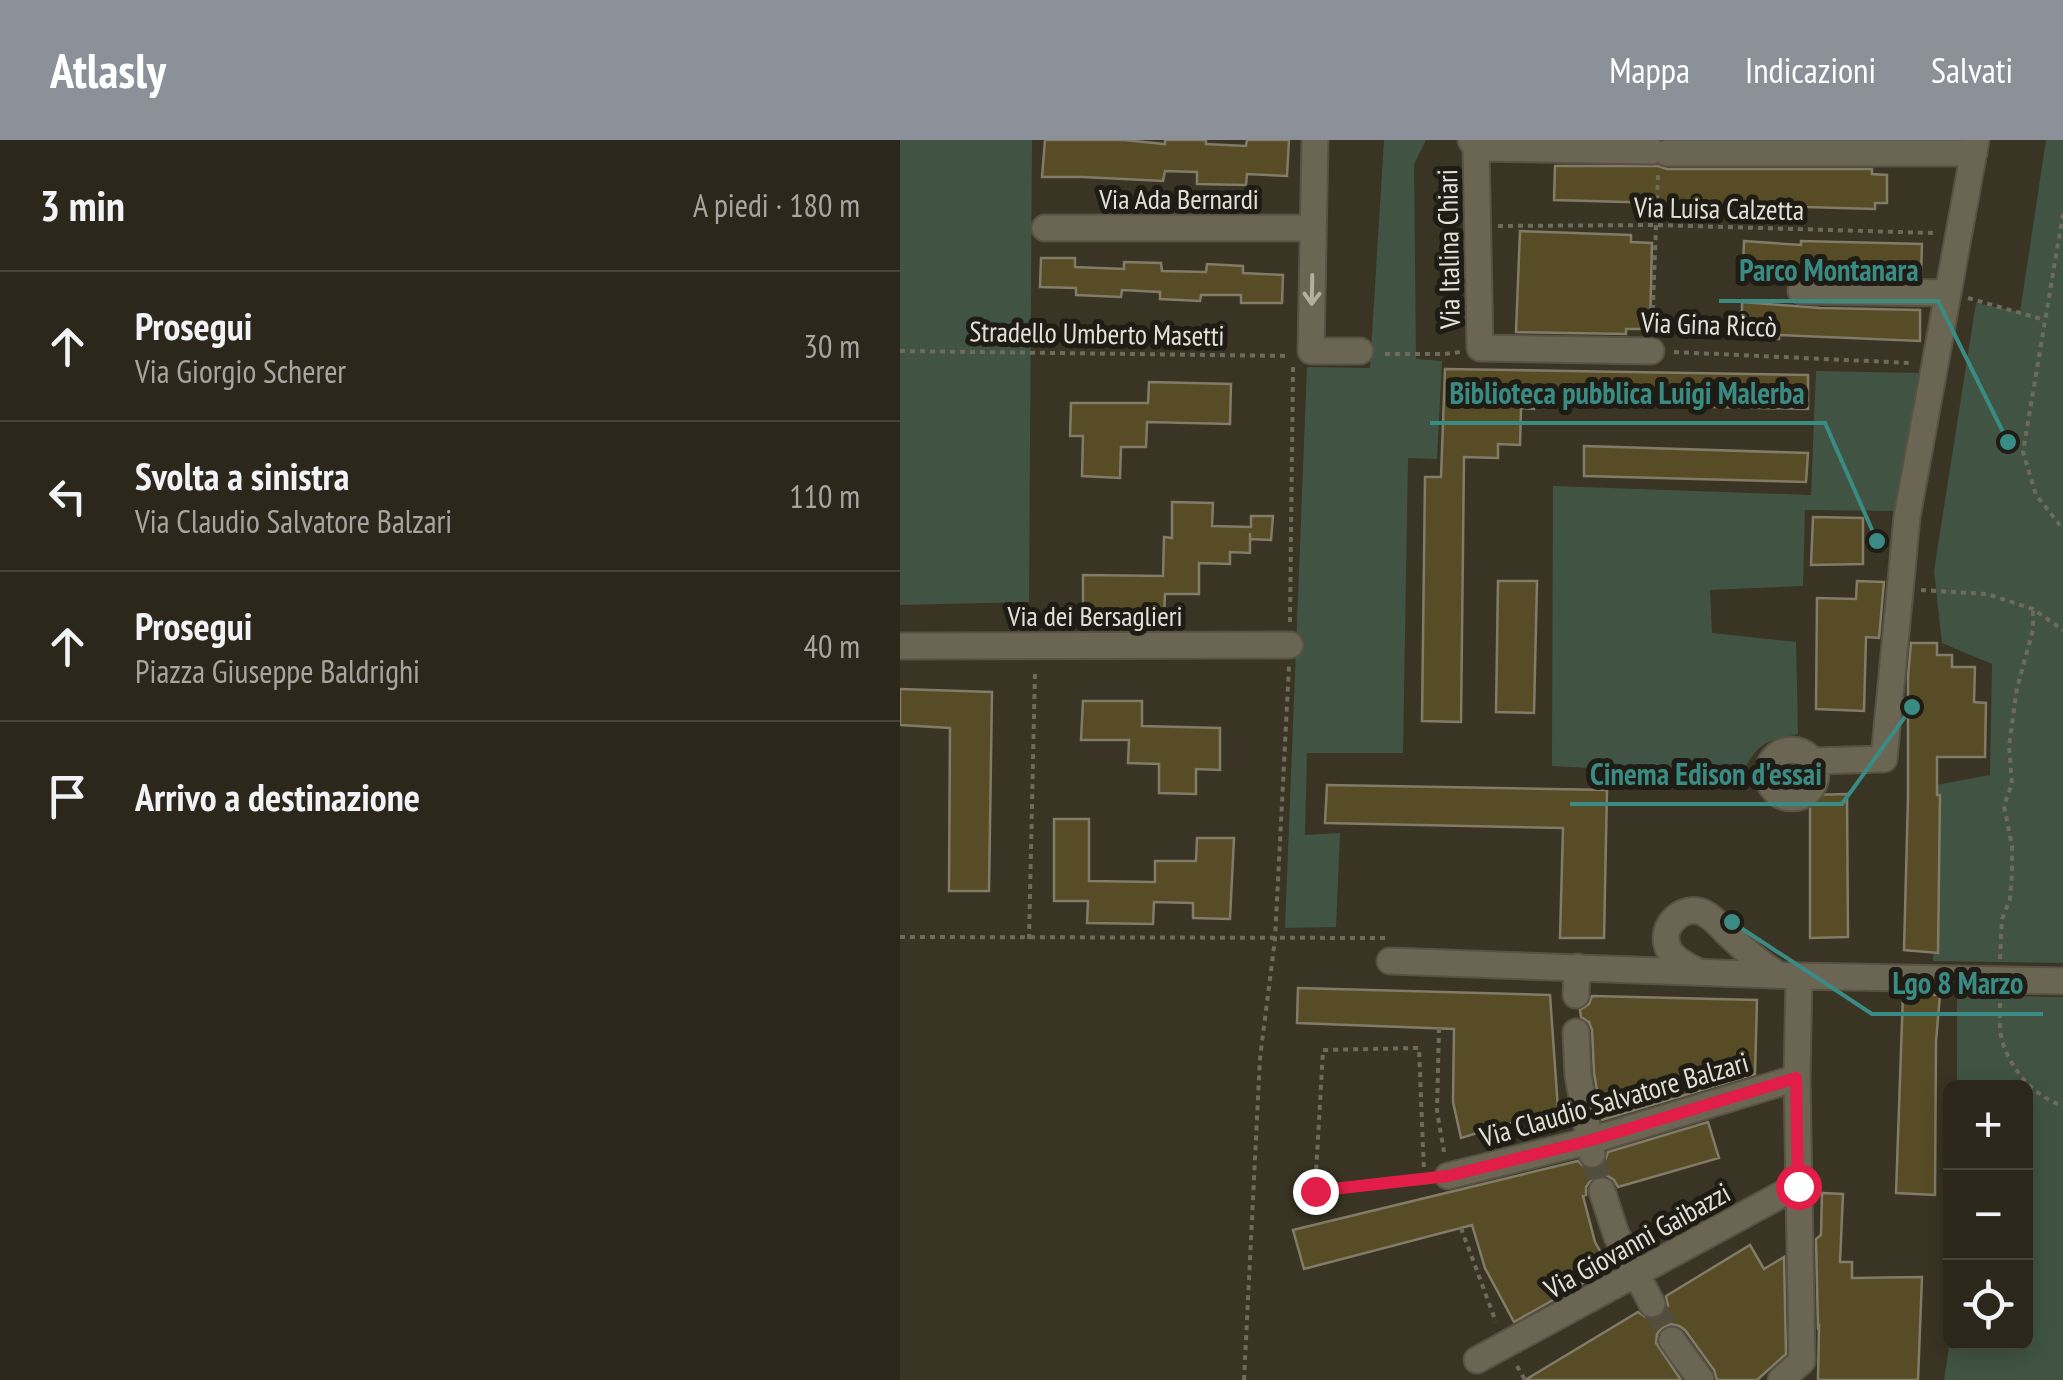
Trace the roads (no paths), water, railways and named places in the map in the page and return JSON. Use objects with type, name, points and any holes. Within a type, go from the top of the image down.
[{"type":"street","points":[[1315,140],[1311,351],[1369,352]]},
{"type":"street","name":"Via Italina Chiari","points":[[1480,348],[1474,144],[1659,155],[1975,146]]},
{"type":"street","points":[[1812,762],[1884,759],[1907,517],[1975,146]]},
{"type":"street","name":"Via Ada Bernardi","points":[[1045,228],[1313,228]]},
{"type":"street","points":[[1800,292],[1948,292]]},
{"type":"street","name":"Via Gina Riccò","points":[[1480,348],[1651,351]]},
{"type":"street","name":"Via dei Bersaglieri","points":[[900,646],[1290,644]]},
{"type":"street","points":[[1699,972],[1677,959],[1668,947],[1667,931],[1672,919],[1681,913],[1702,911],[1760,963],[1789,975]]},
{"type":"street","points":[[1390,950],[1576,967],[2063,981]]},
{"type":"street","points":[[1576,967],[1576,996]]},
{"type":"street","points":[[1781,1380],[1802,1362],[1796,1078],[1789,975]]},
{"type":"street","points":[[1576,1032],[1578,1075],[1590,1147]]},
{"type":"street","name":"Via Claudio Salvatore Balzari","points":[[1436,1177],[1590,1147],[1796,1078]]},
{"type":"street","name":"Via Giovanni Gaibazzi","points":[[1476,1360],[1798,1186]]},
{"type":"street","points":[[1602,1191],[1616,1234],[1652,1304]]},
{"type":"street","points":[[1672,1340],[1701,1380]]},
{"type":"tunnel","points":[[1592,1154],[1602,1191]]},
{"type":"tunnel","points":[[1652,1304],[1672,1340]]},
{"type":"place","name":"Parco Montanara","points":[[2008,442]]},
{"type":"place","name":"Biblioteca pubblica Luigi Malerba","points":[[1877,541]]},
{"type":"place","name":"Cinema Edison d'essai","points":[[1912,707]]},
{"type":"place","name":"Lgo 8 Marzo","points":[[1732,922]]}]
